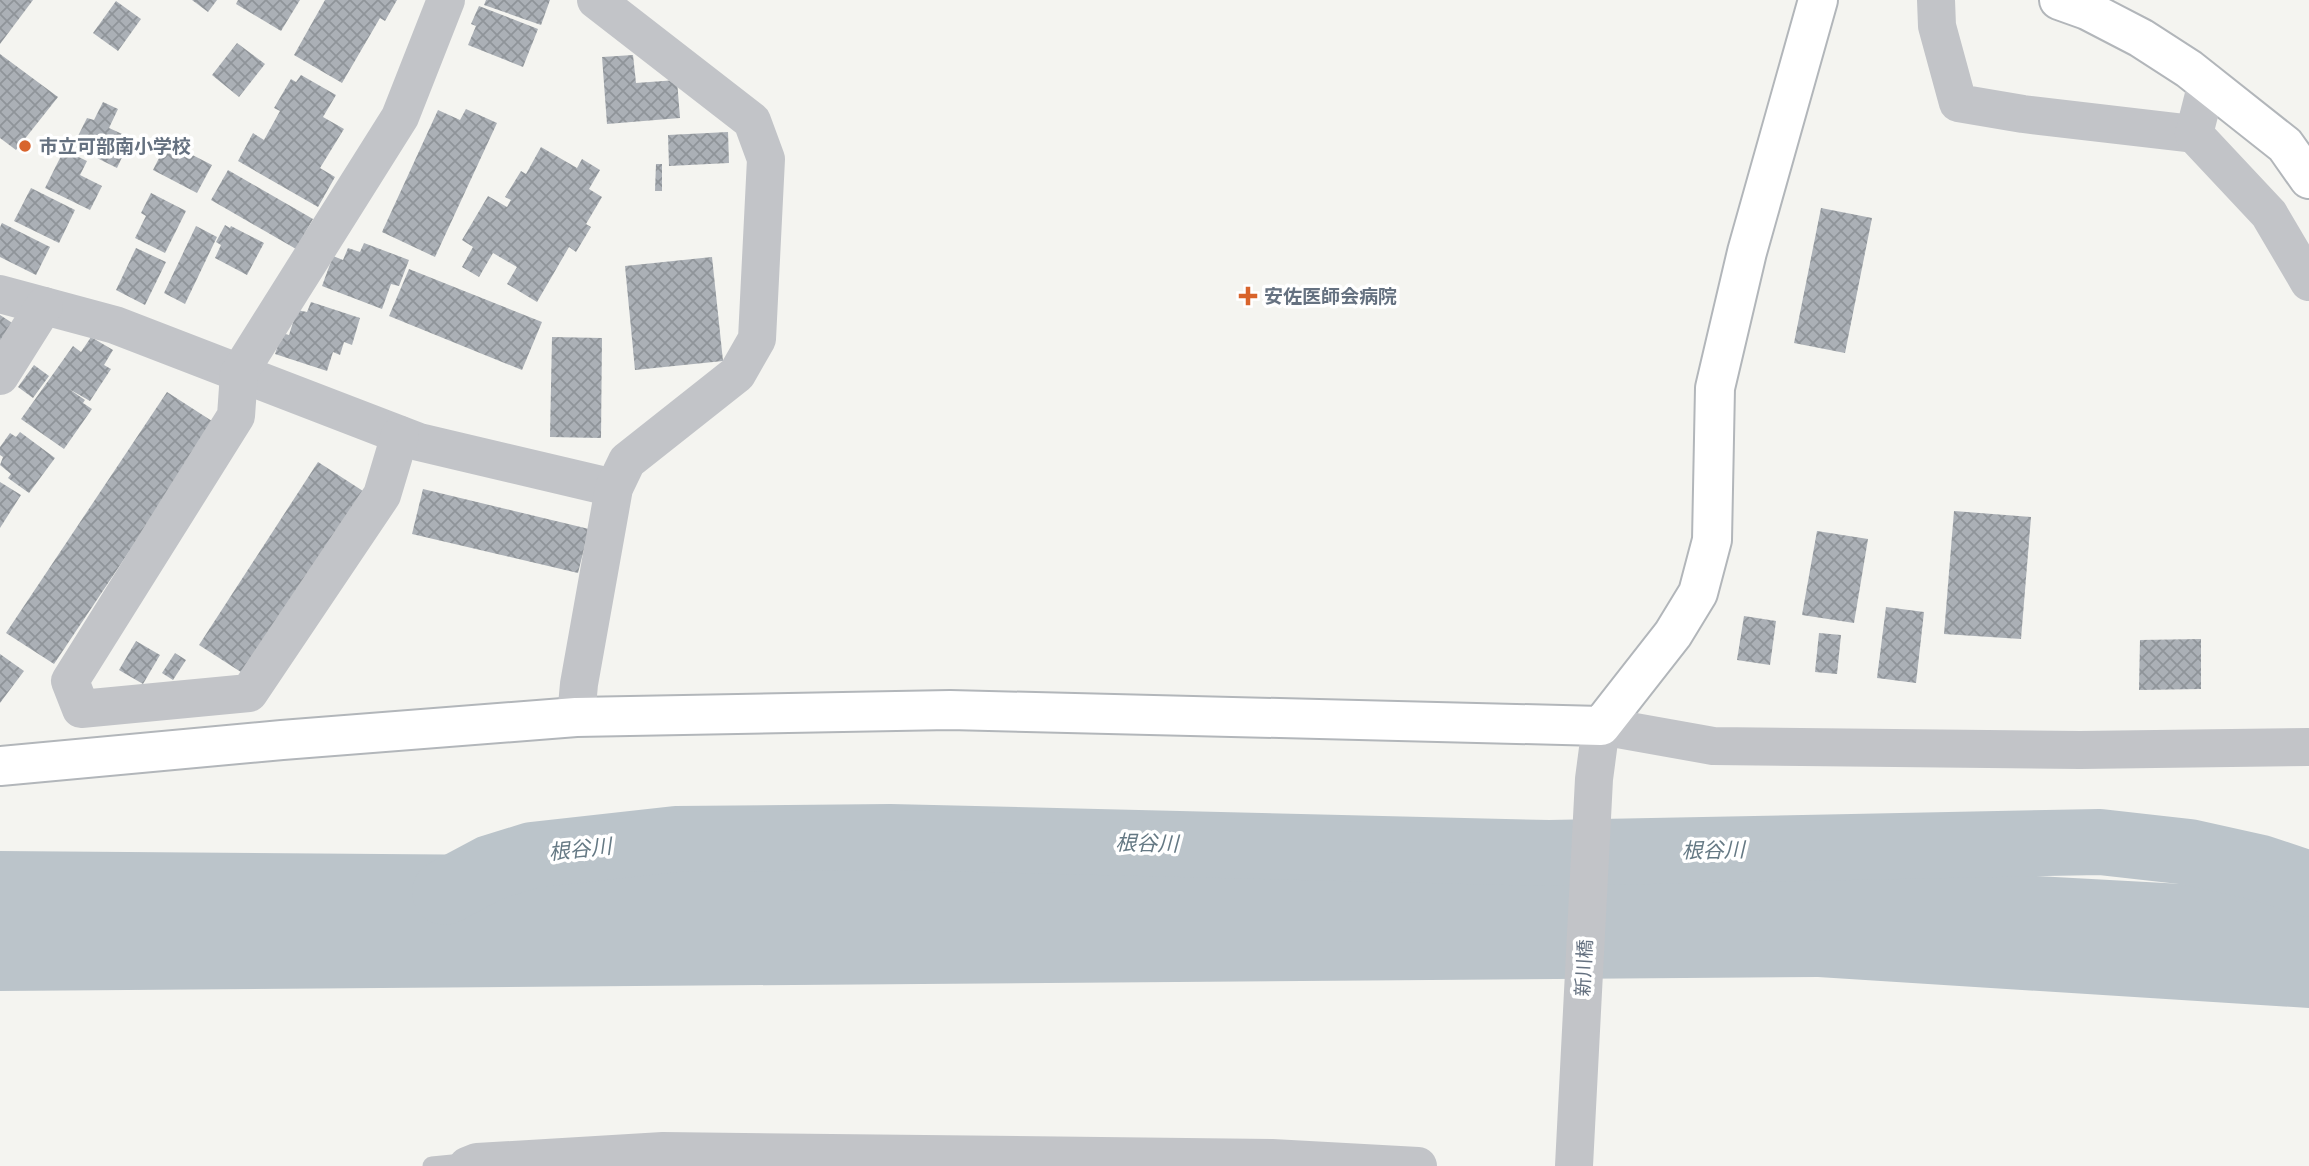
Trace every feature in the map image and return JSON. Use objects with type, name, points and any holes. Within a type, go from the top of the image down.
[{"type":"street","points":[[400,435],[382,495],[249,694],[81,709],[70,681],[236,415],[239,373],[400,117],[446,0]]},
{"type":"street","points":[[576,717],[579,684],[614,488],[627,461],[737,374],[757,340],[766,159],[752,121],[597,0]]},
{"type":"street","points":[[1601,726],[1673,634],[1698,593],[1712,540],[1715,388],[1747,252],[1818,0]]},
{"type":"street","points":[[1936,0],[1937,26],[1958,103],[2023,114],[2194,134],[2269,214],[2309,282]]},
{"type":"street","points":[[2059,0],[2087,10],[2141,38],[2297,139],[2309,179]]},
{"type":"street","points":[[2194,134],[2207,83]]},
{"type":"street","points":[[0,294],[115,325],[419,442],[614,488]]},
{"type":"street","points":[[0,376],[44,306]]},
{"type":"street","points":[[0,766],[576,717],[950,710],[1601,726],[1823,724],[2282,727],[2309,730]]},
{"type":"street","points":[[1601,726],[1713,747],[2080,750],[2309,747]]},
{"type":"street","name":"新川橋","points":[[1575,1161],[1594,779],[1601,726]]},
{"type":"street","points":[[472,1164],[677,1152],[1272,1158],[1418,1166]]},
{"type":"lane","points":[[432,1166],[472,1164]]},
{"type":"shaded area","points":[[0,851],[1857,866],[2309,889],[2309,1008],[1818,977],[0,991]]},
{"type":"building","points":[[0,0],[33,0],[0,44]]},
{"type":"building","points":[[192,0],[217,0],[208,12]]},
{"type":"building","points":[[238,0],[300,0],[281,31],[236,4]]},
{"type":"building","points":[[325,0],[397,0],[385,21],[380,18],[342,83],[294,55]]},
{"type":"building","points":[[486,0],[550,0],[541,25],[484,5]]},
{"type":"building","points":[[116,1],[141,19],[118,51],[93,33]]},
{"type":"building","points":[[479,6],[538,29],[523,67],[468,45],[476,26],[471,24]]},
{"type":"building","points":[[237,43],[265,64],[239,97],[212,75]]},
{"type":"building","points":[[0,54],[58,97],[16,150],[0,138]]},
{"type":"building","points":[[633,55],[636,83],[677,80],[680,118],[607,124],[602,57]]},
{"type":"building","points":[[301,75],[336,95],[323,117],[344,129],[320,168],[335,177],[318,207],[238,161],[253,133],[264,140],[280,111],[274,108],[291,79],[296,82]]},
{"type":"building","points":[[103,102],[118,109],[109,128],[131,138],[117,168],[73,146],[87,118],[94,120]]},
{"type":"building","points":[[466,109],[497,123],[435,257],[382,232],[438,110],[460,120]]},
{"type":"building","points":[[728,132],[729,163],[669,166],[668,135]]},
{"type":"building","points":[[167,142],[212,165],[197,193],[153,170]]},
{"type":"building","points":[[541,147],[577,168],[582,159],[600,170],[589,189],[602,197],[586,224],[591,227],[576,252],[569,247],[537,302],[507,284],[517,267],[493,253],[479,277],[462,267],[473,247],[462,240],[488,196],[507,207],[511,200],[505,197],[521,171],[526,174]]},
{"type":"building","points":[[64,150],[87,161],[80,175],[102,186],[90,210],[45,188]]},
{"type":"building","points":[[656,164],[662,164],[662,191],[655,191]]},
{"type":"building","points":[[228,170],[313,219],[296,249],[211,200]]},
{"type":"building","points":[[31,188],[75,210],[59,243],[14,221]]},
{"type":"building","points":[[151,193],[186,211],[165,253],[135,238],[146,216],[141,213]]},
{"type":"building","points":[[1821,208],[1872,218],[1845,353],[1794,343]]},
{"type":"building","points":[[2,223],[50,247],[36,275],[0,257]]},
{"type":"building","points":[[225,225],[264,243],[247,275],[215,258],[221,245],[216,242]]},
{"type":"building","points":[[196,226],[217,237],[185,304],[164,293]]},
{"type":"building","points":[[364,243],[409,260],[399,286],[391,284],[382,309],[322,286],[333,256],[343,260],[348,248],[360,252]]},
{"type":"building","points":[[136,248],[166,262],[145,305],[116,290]]},
{"type":"building","points":[[712,257],[723,361],[635,370],[625,266]]},
{"type":"building","points":[[409,269],[542,322],[522,370],[389,316]]},
{"type":"building","points":[[311,302],[360,318],[352,345],[344,342],[340,355],[333,352],[327,371],[275,354],[282,333],[289,335],[297,310],[307,312]]},
{"type":"building","points":[[0,315],[17,326],[0,351]]},
{"type":"building","points":[[91,337],[113,350],[104,365],[111,369],[90,401],[69,389],[85,400],[83,403],[92,409],[64,449],[21,419],[73,346],[81,352]]},
{"type":"building","points":[[552,337],[602,338],[601,438],[550,437]]},
{"type":"building","points":[[34,365],[49,376],[33,398],[18,387]]},
{"type":"building","points":[[167,392],[215,423],[54,664],[6,633]]},
{"type":"building","points":[[20,432],[55,458],[29,493],[8,478],[11,474],[0,465],[3,457],[0,455],[0,447],[10,433],[16,437]]},
{"type":"building","points":[[318,462],[363,491],[244,674],[199,645]]},
{"type":"building","points":[[0,482],[21,495],[0,528]]},
{"type":"building","points":[[423,489],[589,529],[578,573],[412,534]]},
{"type":"building","points":[[1954,511],[2031,517],[2021,639],[1944,634]]},
{"type":"building","points":[[1817,531],[1868,539],[1854,623],[1802,615]]},
{"type":"building","points":[[1886,607],[1924,612],[1916,683],[1877,678]]},
{"type":"building","points":[[1744,616],[1776,621],[1770,665],[1737,660]]},
{"type":"building","points":[[1819,633],[1841,635],[1837,674],[1815,672]]},
{"type":"building","points":[[2201,639],[2201,689],[2139,690],[2140,640]]},
{"type":"building","points":[[136,641],[160,655],[143,684],[119,670]]},
{"type":"building","points":[[175,653],[186,660],[173,680],[162,673]]},
{"type":"building","points":[[0,654],[24,671],[0,703]]},
{"type":"waterway","name":"根谷川","points":[[445,892],[490,868],[532,855],[676,839],[890,837],[1549,853],[2100,842],[2189,852],[2261,868],[2309,884]]},
{"type":"place","name":"市立可部南小学校","points":[[25,146]]},
{"type":"place","name":"安佐医師会病院","points":[[1248,296]]}]
